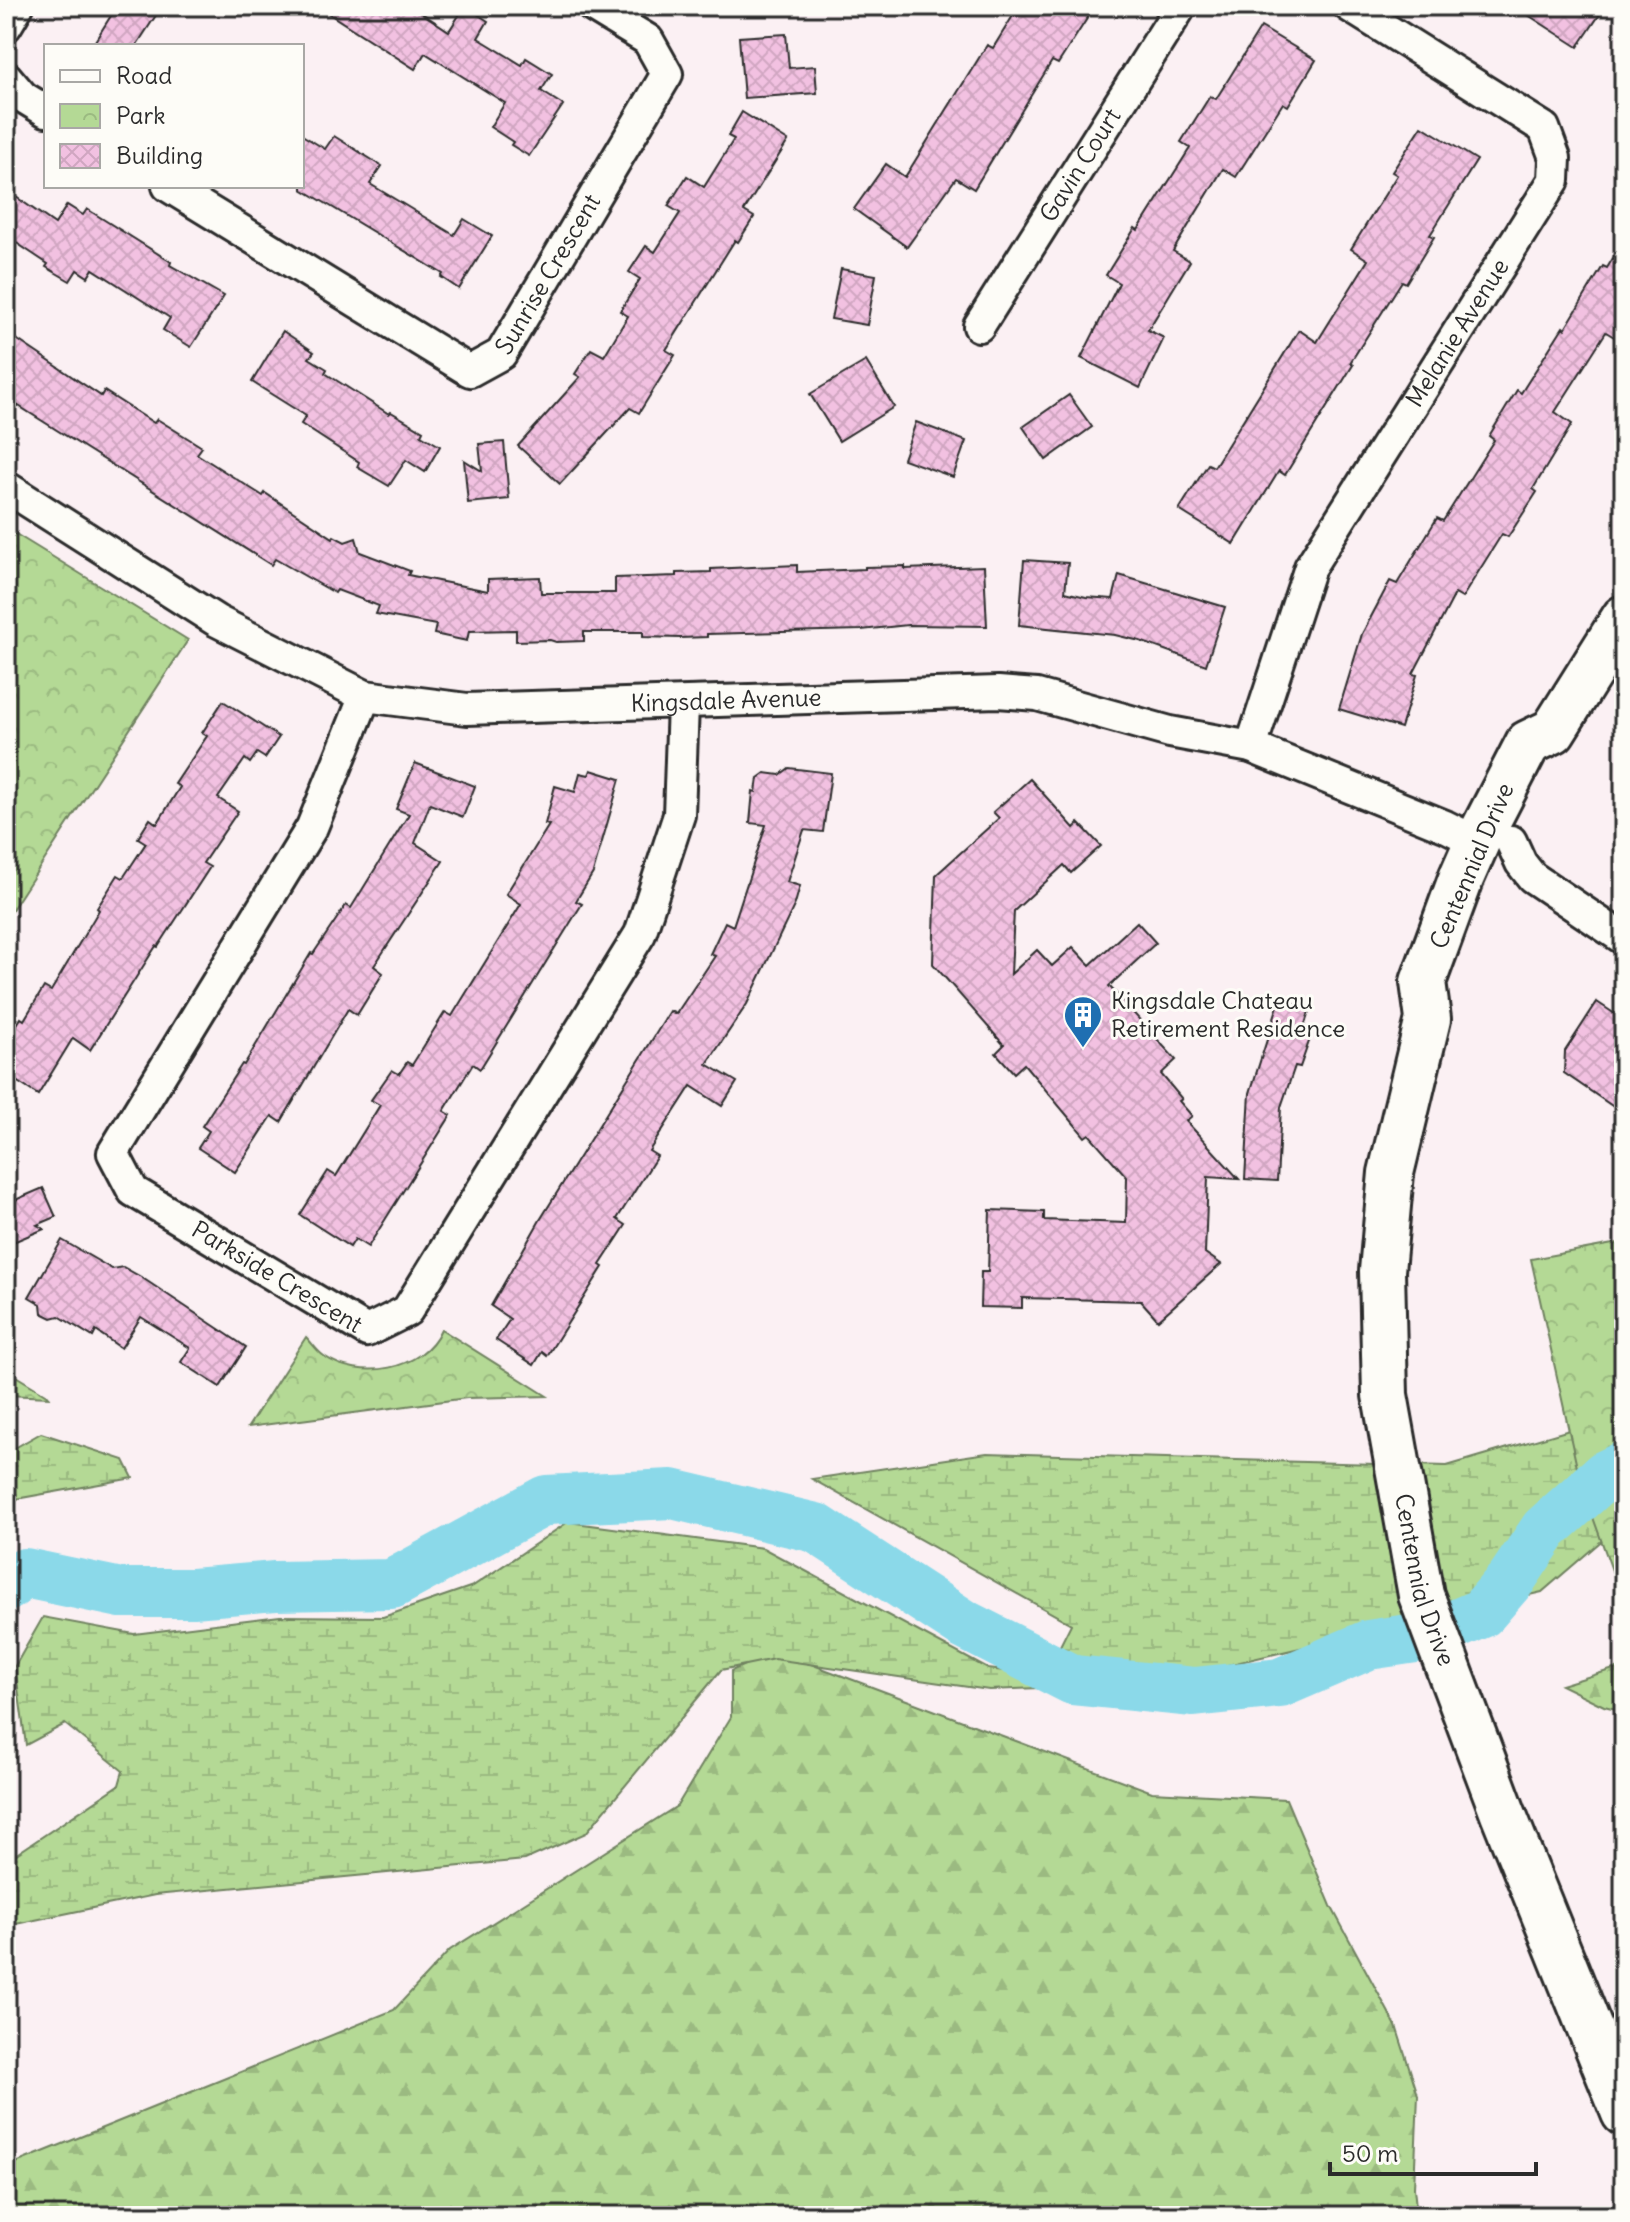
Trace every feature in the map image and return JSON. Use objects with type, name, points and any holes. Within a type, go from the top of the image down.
[{"type":"main road","name":"Centennial Drive","points":[[1624,618],[1553,731],[1528,743],[1494,841],[1423,982],[1428,1019],[1391,1173],[1382,1271],[1385,1395],[1421,1595],[1503,1813],[1624,2113]]},
{"type":"street","points":[[6,26],[18,6]]},
{"type":"street","name":"Sunrise Crescent","points":[[171,188],[470,371],[501,354],[667,74],[648,40],[592,6]]},
{"type":"street","name":"Gavin Court","points":[[979,326],[1181,6]]},
{"type":"street","name":"Melanie Avenue","points":[[1251,747],[1310,567],[1554,180],[1555,158],[1544,128],[1349,6]]},
{"type":"street","points":[[6,77],[23,97],[44,110]]},
{"type":"street","name":"Kingsdale Avenue","points":[[6,487],[217,621],[365,696],[467,709],[998,692],[1037,695],[1170,732],[1251,747],[1445,826],[1494,841]]},
{"type":"street","name":"Parkside Crescent","points":[[365,696],[312,827],[113,1153],[133,1191],[367,1331],[407,1311],[640,934],[679,815],[683,704]]},
{"type":"street","points":[[1494,841],[1521,863],[1532,877],[1624,939]]},
{"type":"green space","points":[[6,528],[188,640],[6,919]]},
{"type":"green space","points":[[1624,1242],[1624,1604],[1580,1481],[1531,1259]]},
{"type":"green space","points":[[441,1329],[547,1396],[467,1398],[248,1427],[306,1337],[321,1354],[339,1364],[372,1370],[406,1363],[432,1343]]},
{"type":"green space","points":[[6,1370],[50,1397],[6,1395]]},
{"type":"green space","points":[[1624,1414],[1613,1531],[1542,1592],[1145,1684],[989,1690],[774,1659],[721,1670],[586,1833],[525,1860],[155,1895],[6,1926],[6,1861],[119,1785],[123,1771],[65,1724],[26,1745],[15,1666],[43,1617],[134,1634],[280,1616],[383,1617],[473,1586],[568,1522],[763,1548],[988,1669],[1045,1676],[1071,1624],[812,1479],[987,1453],[1447,1466]]},
{"type":"green space","points":[[41,1433],[124,1460],[133,1478],[16,1499],[6,1514],[6,1453]]},
{"type":"green space","points":[[776,1651],[1152,1792],[1286,1799],[1331,1906],[1396,2026],[1418,2095],[1414,2188],[1417,2216],[6,2216],[6,2167],[394,2010],[450,1950],[677,1806],[731,1717],[731,1671]]},
{"type":"green space","points":[[1617,1668],[1624,1670],[1624,1711],[1604,1706],[1561,1685]]},
{"type":"building","points":[[117,6],[162,6],[137,44],[93,44]]},
{"type":"building","points":[[317,6],[411,6],[449,31],[465,6],[488,21],[478,38],[522,65],[526,58],[552,74],[541,91],[563,105],[529,156],[490,127],[505,103],[425,53],[415,69]]},
{"type":"building","points":[[1019,6],[1070,6],[1088,17],[1058,64],[1052,61],[974,189],[956,178],[907,247],[854,209],[886,164],[905,177],[987,45],[993,48]]},
{"type":"building","points":[[1514,6],[1587,6],[1600,14],[1578,47]]},
{"type":"building","points":[[1261,27],[1316,60],[1288,106],[1283,103],[1236,177],[1223,169],[1173,251],[1190,261],[1148,330],[1164,338],[1140,388],[1081,358],[1119,283],[1106,275],[1190,148],[1181,142],[1210,96],[1216,99]]},
{"type":"building","points":[[786,34],[789,68],[815,66],[817,93],[744,98],[739,37]]},
{"type":"building","points":[[742,112],[788,141],[744,211],[754,217],[738,242],[735,240],[666,350],[675,355],[639,413],[630,408],[560,484],[518,446],[580,377],[575,374],[591,349],[604,356],[628,316],[620,311],[640,279],[629,272],[646,246],[655,252],[680,213],[668,206],[687,176],[704,187],[734,139],[728,136]]},
{"type":"building","points":[[1422,126],[1477,160],[1430,235],[1434,237],[1406,283],[1402,281],[1350,363],[1353,365],[1285,475],[1279,471],[1234,544],[1179,510],[1208,464],[1214,467],[1299,330],[1317,342],[1368,260],[1351,249],[1397,175],[1392,172]]},
{"type":"building","points":[[304,136],[325,149],[334,136],[382,166],[370,184],[454,235],[464,219],[492,236],[459,289],[441,277],[443,274],[302,189]]},
{"type":"building","points":[[6,190],[55,224],[67,205],[83,215],[87,209],[171,262],[170,265],[224,296],[191,347],[163,330],[170,318],[93,269],[88,277],[77,270],[70,281],[6,236]]},
{"type":"building","points":[[1624,240],[1624,343],[1606,332],[1555,412],[1572,424],[1533,489],[1537,492],[1508,537],[1502,534],[1462,598],[1455,594],[1413,674],[1417,675],[1401,728],[1339,709],[1362,634],[1390,581],[1397,584],[1437,518],[1443,521],[1494,440],[1489,436],[1517,390],[1521,393],[1603,266],[1607,268]]},
{"type":"building","points":[[841,269],[876,275],[867,325],[831,319]]},
{"type":"building","points":[[283,331],[314,352],[309,358],[327,369],[325,373],[389,414],[391,412],[423,431],[421,435],[440,446],[425,472],[406,460],[389,486],[357,467],[359,462],[301,424],[306,416],[252,382]]},
{"type":"building","points":[[6,332],[101,396],[104,391],[154,423],[157,419],[202,447],[197,454],[263,496],[265,493],[333,538],[345,542],[356,538],[360,552],[410,571],[408,575],[488,591],[488,579],[540,577],[541,593],[615,593],[615,578],[677,576],[677,573],[711,572],[711,569],[797,565],[797,572],[865,567],[984,566],[987,626],[908,625],[861,630],[707,634],[707,637],[680,638],[643,637],[643,632],[584,632],[584,641],[556,642],[516,641],[516,630],[469,631],[467,641],[434,634],[436,625],[376,614],[379,606],[337,590],[335,593],[275,559],[271,565],[6,398]]},
{"type":"building","points":[[866,361],[894,407],[839,441],[810,394]]},
{"type":"building","points":[[1069,395],[1092,427],[1046,460],[1023,427]]},
{"type":"building","points":[[916,422],[966,441],[953,477],[903,459]]},
{"type":"building","points":[[504,442],[509,499],[468,503],[464,460],[482,471],[479,444]]},
{"type":"building","points":[[1024,560],[1068,563],[1065,592],[1086,597],[1113,599],[1119,575],[1225,607],[1206,665],[1115,635],[1019,625]]},
{"type":"building","points":[[223,701],[279,737],[265,758],[257,753],[250,763],[245,759],[218,798],[238,811],[203,863],[210,867],[90,1050],[73,1038],[38,1095],[13,1079],[16,1073],[6,1067],[6,1042],[44,987],[51,991],[118,875],[123,878],[146,843],[138,838],[150,819],[157,824],[180,787],[175,784],[207,736],[202,733]]},
{"type":"building","points":[[415,763],[475,786],[463,817],[430,804],[415,843],[443,861],[374,966],[383,973],[357,1015],[348,1009],[281,1122],[272,1116],[235,1172],[198,1148],[209,1131],[202,1126],[244,1065],[311,953],[346,905],[351,908],[409,814],[396,809]]},
{"type":"building","points":[[789,768],[831,773],[823,832],[804,830],[787,882],[800,886],[795,904],[747,1004],[707,1064],[737,1082],[722,1106],[691,1086],[649,1151],[657,1156],[617,1219],[626,1225],[600,1265],[603,1267],[547,1356],[542,1352],[534,1365],[496,1340],[510,1319],[491,1306],[540,1220],[670,1011],[676,1014],[715,956],[710,954],[725,922],[733,926],[766,825],[750,823],[753,791],[756,792],[758,778],[765,773],[780,775]]},
{"type":"building","points":[[591,770],[620,779],[593,873],[576,901],[582,904],[480,1069],[473,1064],[444,1111],[451,1115],[368,1247],[355,1239],[350,1247],[300,1215],[328,1171],[336,1176],[380,1105],[371,1100],[392,1070],[399,1074],[407,1062],[412,1065],[445,1012],[452,1016],[521,904],[506,894],[549,825],[545,824],[555,786],[575,792],[580,773],[589,775]]},
{"type":"building","name":"Kingsdale Chateau Retirement Residence","points":[[1030,779],[1074,828],[1079,823],[1101,846],[1071,873],[1064,865],[1014,911],[1011,974],[1037,950],[1052,966],[1073,947],[1090,965],[1137,922],[1156,943],[1109,986],[1176,1060],[1161,1074],[1192,1116],[1186,1121],[1239,1179],[1208,1177],[1205,1253],[1221,1264],[1158,1320],[1141,1301],[1022,1298],[1022,1308],[980,1307],[981,1272],[988,1272],[990,1210],[1044,1212],[1044,1220],[1126,1223],[1127,1177],[1089,1134],[1085,1137],[1024,1064],[1014,1073],[996,1053],[1004,1045],[933,964],[936,875],[999,818],[993,812]]},
{"type":"building","points":[[1280,999],[1310,1009],[1302,1033],[1311,1036],[1300,1067],[1295,1066],[1281,1107],[1277,1181],[1245,1179],[1250,1093]]},
{"type":"building","points":[[1597,1002],[1624,1020],[1624,1114],[1564,1073],[1565,1051]]},
{"type":"building","points":[[43,1188],[56,1217],[37,1225],[44,1229],[6,1245],[6,1204]]},
{"type":"building","points":[[62,1240],[112,1269],[123,1267],[141,1277],[246,1347],[220,1387],[181,1362],[190,1348],[141,1317],[121,1348],[96,1331],[93,1337],[59,1316],[52,1318],[42,1313],[41,1304],[29,1297]]},
{"type":"waterway","points":[[6,1587],[25,1573],[121,1593],[392,1584],[546,1500],[672,1494],[816,1528],[965,1625],[1073,1680],[1194,1692],[1280,1683],[1368,1645],[1429,1636],[1482,1613],[1512,1578],[1545,1529],[1605,1475],[1624,1466]]},
{"type":"place","name":"Kingsdale Chateau Retirement Residence","points":[[1083,1049]]}]
